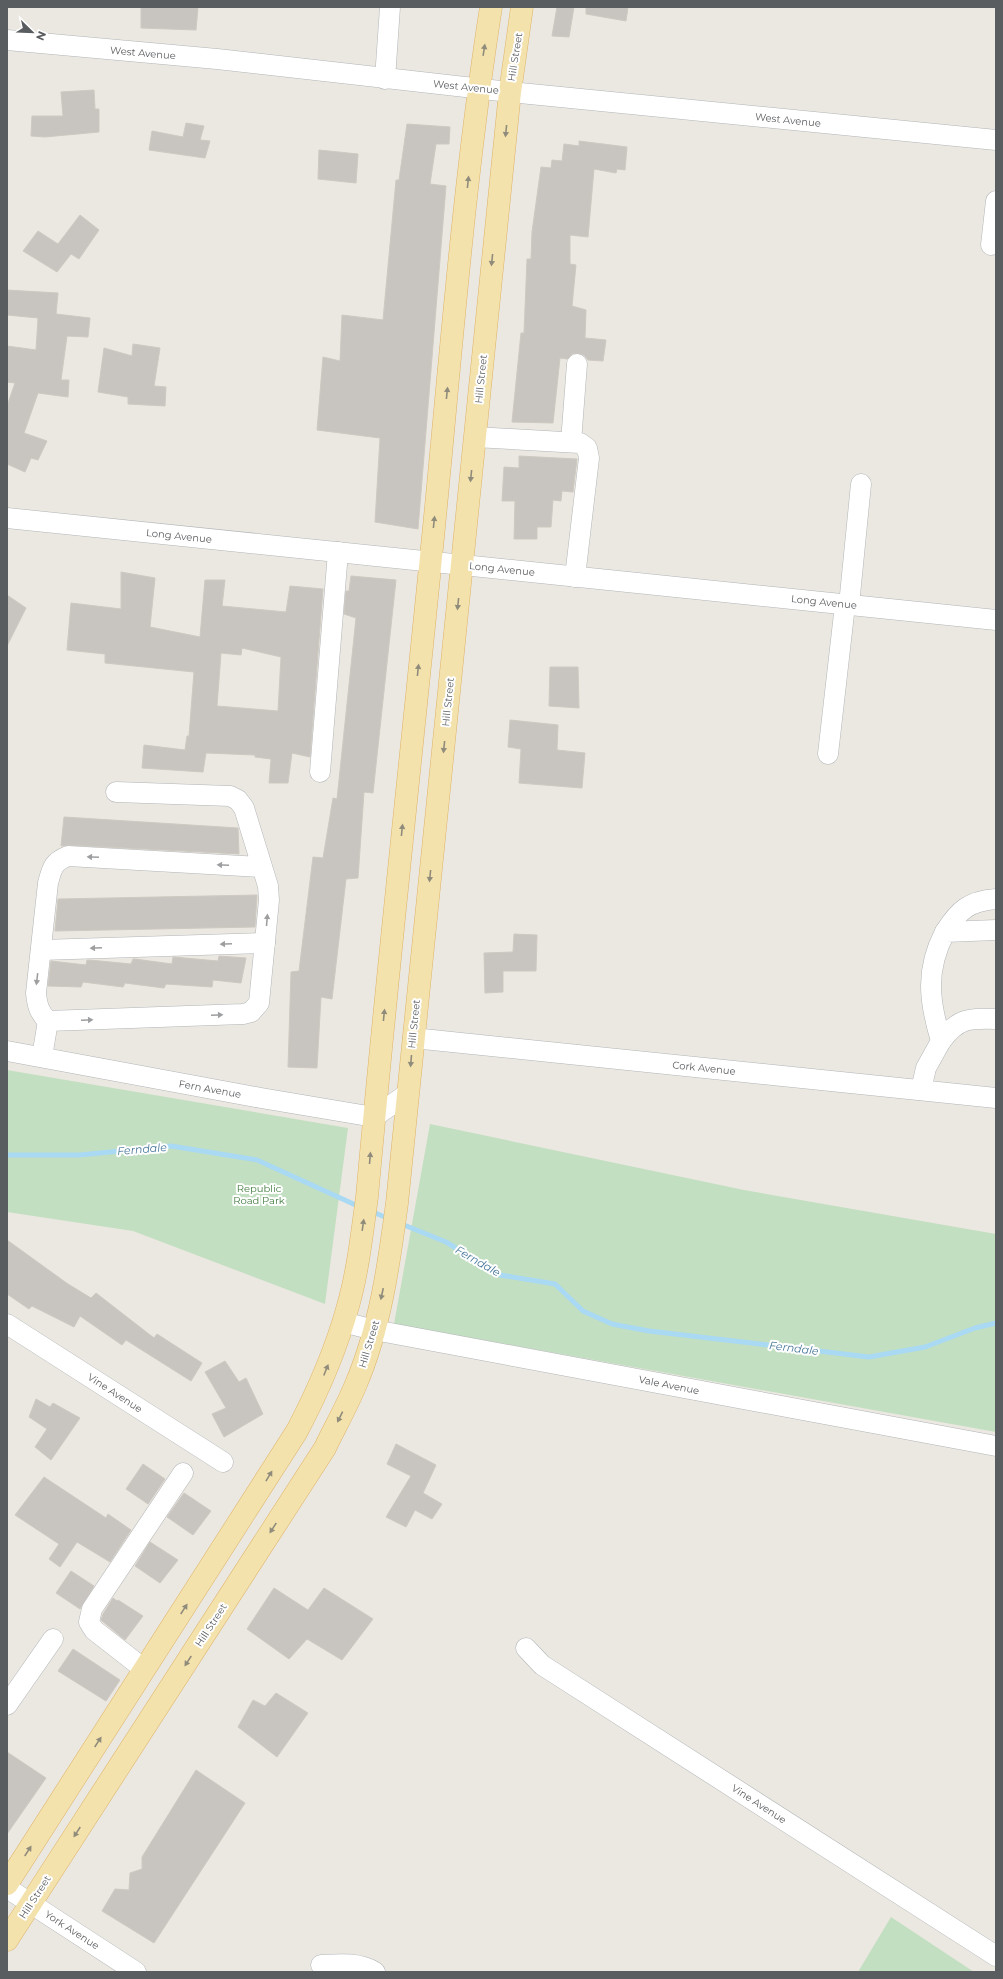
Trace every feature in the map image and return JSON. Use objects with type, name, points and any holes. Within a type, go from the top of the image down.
[{"type":"main road","name":"Hill Street","points":[[7,1940],[325,1448],[356,1384],[374,1330],[390,1256],[397,1204],[510,92],[522,7]]},
{"type":"main road","points":[[7,1884],[144,1669],[261,1490],[297,1431],[319,1386],[343,1322],[352,1288],[367,1197],[478,89],[490,8]]},
{"type":"street","points":[[385,79],[390,7]]},
{"type":"street","name":"West Avenue","points":[[7,40],[217,59],[478,89],[996,140]]},
{"type":"street","points":[[991,245],[996,201]]},
{"type":"street","points":[[571,442],[577,364]]},
{"type":"street","points":[[475,437],[571,442],[580,443],[587,448],[589,458],[575,576]]},
{"type":"street","points":[[828,754],[861,484]]},
{"type":"street","name":"Long Avenue","points":[[7,518],[996,620]]},
{"type":"street","points":[[320,772],[338,552]]},
{"type":"street","points":[[116,792],[230,796],[238,800],[244,808],[268,886],[269,900],[259,1002],[251,1012],[48,1021],[42,1015],[36,998],[48,883],[52,868],[58,860],[68,856],[262,867]]},
{"type":"street","points":[[941,1041],[931,996],[931,972],[939,944],[956,916],[966,907],[982,900],[996,899]]},
{"type":"street","points":[[945,932],[996,930]]},
{"type":"street","points":[[41,950],[265,943]]},
{"type":"street","points":[[921,1090],[926,1068],[941,1041],[950,1029],[959,1022],[972,1018],[996,1019]]},
{"type":"street","points":[[42,1057],[48,1021]]},
{"type":"street","name":"Cork Avenue","points":[[413,1038],[996,1098]]},
{"type":"street","name":"Fern Avenue","points":[[7,1051],[253,1097],[374,1117]]},
{"type":"street","points":[[374,1117],[408,1094]]},
{"type":"street","name":"Vale Avenue","points":[[343,1322],[374,1330],[996,1446]]},
{"type":"street","name":"Vine Avenue","points":[[7,1324],[223,1462]]},
{"type":"street","points":[[144,1669],[94,1630],[89,1622],[92,1609],[183,1473]]},
{"type":"street","points":[[7,1706],[53,1639]]},
{"type":"street","name":"Vine Avenue","points":[[526,1648],[542,1665],[996,1956]]},
{"type":"street","name":"York Avenue","points":[[7,1888],[136,1972]]},
{"type":"street","points":[[321,1965],[357,1965],[364,1966],[375,1972]]},
{"type":"green space","name":"Republic Road Park","points":[[7,1070],[348,1128],[325,1304],[133,1231],[7,1212]]},
{"type":"green space","points":[[430,1124],[744,1190],[996,1234],[996,1432],[394,1324]]},
{"type":"green space","points":[[891,1917],[974,1972],[858,1972]]},
{"type":"building","points":[[141,7],[198,7],[196,30],[141,28]]},
{"type":"building","points":[[557,7],[574,7],[569,37],[552,36]]},
{"type":"building","points":[[586,7],[628,7],[626,21],[586,14]]},
{"type":"building","points":[[94,90],[95,109],[99,109],[99,132],[45,137],[31,136],[32,116],[63,116],[61,92]]},
{"type":"building","points":[[186,123],[204,126],[200,140],[210,141],[205,158],[149,150],[152,131],[183,137]]},
{"type":"building","points":[[407,124],[450,127],[449,144],[436,144],[430,184],[446,186],[418,529],[375,522],[380,438],[317,430],[323,357],[340,361],[342,315],[383,320],[396,180],[399,180]]},
{"type":"building","points":[[579,141],[627,147],[625,170],[617,169],[616,173],[594,169],[588,237],[570,235],[570,264],[576,265],[572,306],[586,310],[585,338],[606,340],[603,361],[588,360],[584,355],[578,353],[572,354],[567,359],[560,358],[553,423],[512,422],[521,333],[524,333],[527,259],[531,259],[532,232],[541,167],[551,168],[552,160],[562,161],[564,144],[579,146]]},
{"type":"building","points":[[319,150],[358,154],[356,183],[318,179]]},
{"type":"building","points":[[80,215],[99,230],[79,259],[71,254],[57,272],[23,251],[38,231],[58,244]]},
{"type":"building","points":[[7,290],[58,293],[56,314],[90,318],[88,337],[67,336],[61,380],[69,380],[68,397],[38,393],[24,433],[47,441],[38,460],[31,458],[25,472],[7,464],[7,406],[15,383],[7,382],[7,346],[36,350],[38,318],[7,315]]},
{"type":"building","points":[[133,344],[160,348],[154,386],[166,387],[165,406],[128,404],[128,397],[98,392],[104,348],[132,356]]},
{"type":"building","points":[[519,456],[577,459],[573,492],[562,491],[561,501],[553,500],[551,527],[537,527],[537,539],[514,539],[515,501],[502,501],[504,467],[519,468]]},
{"type":"building","points":[[121,572],[155,578],[150,627],[200,637],[205,580],[225,580],[222,606],[286,612],[290,586],[323,589],[310,757],[292,753],[288,783],[269,783],[271,759],[255,757],[255,755],[206,753],[203,772],[142,768],[144,745],[185,750],[187,736],[189,736],[194,672],[105,663],[105,654],[67,650],[71,603],[121,609]],"holes":[[[242,648],[281,657],[278,711],[217,706],[221,653],[241,655]]]},
{"type":"building","points":[[351,576],[396,580],[373,793],[364,792],[358,878],[346,879],[332,999],[321,997],[317,1068],[288,1067],[291,972],[299,971],[313,857],[323,858],[333,798],[337,799],[356,618],[344,614],[346,591],[349,591]]},
{"type":"building","points":[[7,595],[26,608],[7,646]]},
{"type":"building","points":[[550,667],[578,667],[579,708],[549,706]]},
{"type":"building","points":[[510,720],[558,725],[557,750],[585,753],[582,788],[519,783],[521,749],[508,747]]},
{"type":"building","points":[[64,817],[238,828],[239,854],[69,845],[61,846]]},
{"type":"building","points":[[257,895],[255,927],[55,931],[58,899]]},
{"type":"building","points":[[514,934],[537,935],[536,971],[503,971],[503,992],[485,993],[484,953],[513,952]]},
{"type":"building","points":[[219,956],[246,958],[241,983],[213,980],[212,987],[166,984],[164,988],[125,983],[123,987],[83,982],[81,987],[48,986],[51,961],[86,965],[87,960],[131,964],[133,959],[135,959],[172,964],[173,957],[218,961]]},
{"type":"building","points":[[7,1240],[68,1284],[91,1298],[96,1293],[154,1338],[157,1334],[202,1363],[191,1381],[126,1340],[122,1345],[80,1316],[74,1327],[32,1306],[29,1309],[7,1294]]},
{"type":"building","points":[[225,1361],[239,1382],[246,1378],[263,1414],[224,1437],[212,1414],[226,1408],[205,1372]]},
{"type":"building","points":[[36,1399],[50,1407],[53,1403],[80,1418],[51,1460],[35,1447],[47,1429],[29,1417]]},
{"type":"building","points":[[396,1444],[436,1465],[423,1493],[442,1504],[432,1519],[415,1510],[406,1527],[386,1517],[411,1476],[387,1464]]},
{"type":"building","points":[[143,1464],[165,1479],[148,1504],[126,1489]]},
{"type":"building","points":[[44,1477],[106,1518],[108,1514],[131,1530],[110,1562],[77,1542],[60,1567],[49,1559],[59,1544],[15,1515]]},
{"type":"building","points":[[184,1493],[211,1511],[193,1535],[167,1517]]},
{"type":"building","points":[[150,1542],[178,1560],[160,1583],[135,1566]]},
{"type":"building","points":[[71,1571],[94,1586],[80,1609],[56,1593]]},
{"type":"building","points":[[274,1588],[308,1610],[324,1588],[373,1619],[342,1660],[307,1639],[289,1659],[247,1629]]},
{"type":"building","points":[[113,1598],[143,1616],[125,1640],[101,1620]]},
{"type":"building","points":[[73,1649],[120,1680],[106,1701],[58,1671]]},
{"type":"building","points":[[276,1693],[308,1713],[277,1757],[238,1727],[253,1700],[265,1706]]},
{"type":"building","points":[[7,1752],[46,1778],[7,1834]]},
{"type":"building","points":[[196,1770],[245,1803],[154,1943],[102,1911],[115,1889],[129,1890],[130,1873],[142,1869],[142,1857]]},
{"type":"waterway","name":"Ferndale","points":[[7,1155],[80,1155],[171,1146],[257,1160],[360,1207]]},
{"type":"waterway","name":"Ferndale","points":[[370,1211],[390,1219]]},
{"type":"waterway","name":"Ferndale","points":[[399,1223],[446,1242],[500,1275],[555,1284],[583,1311],[612,1324],[649,1331],[869,1357],[925,1347],[975,1328],[996,1323]]}]
